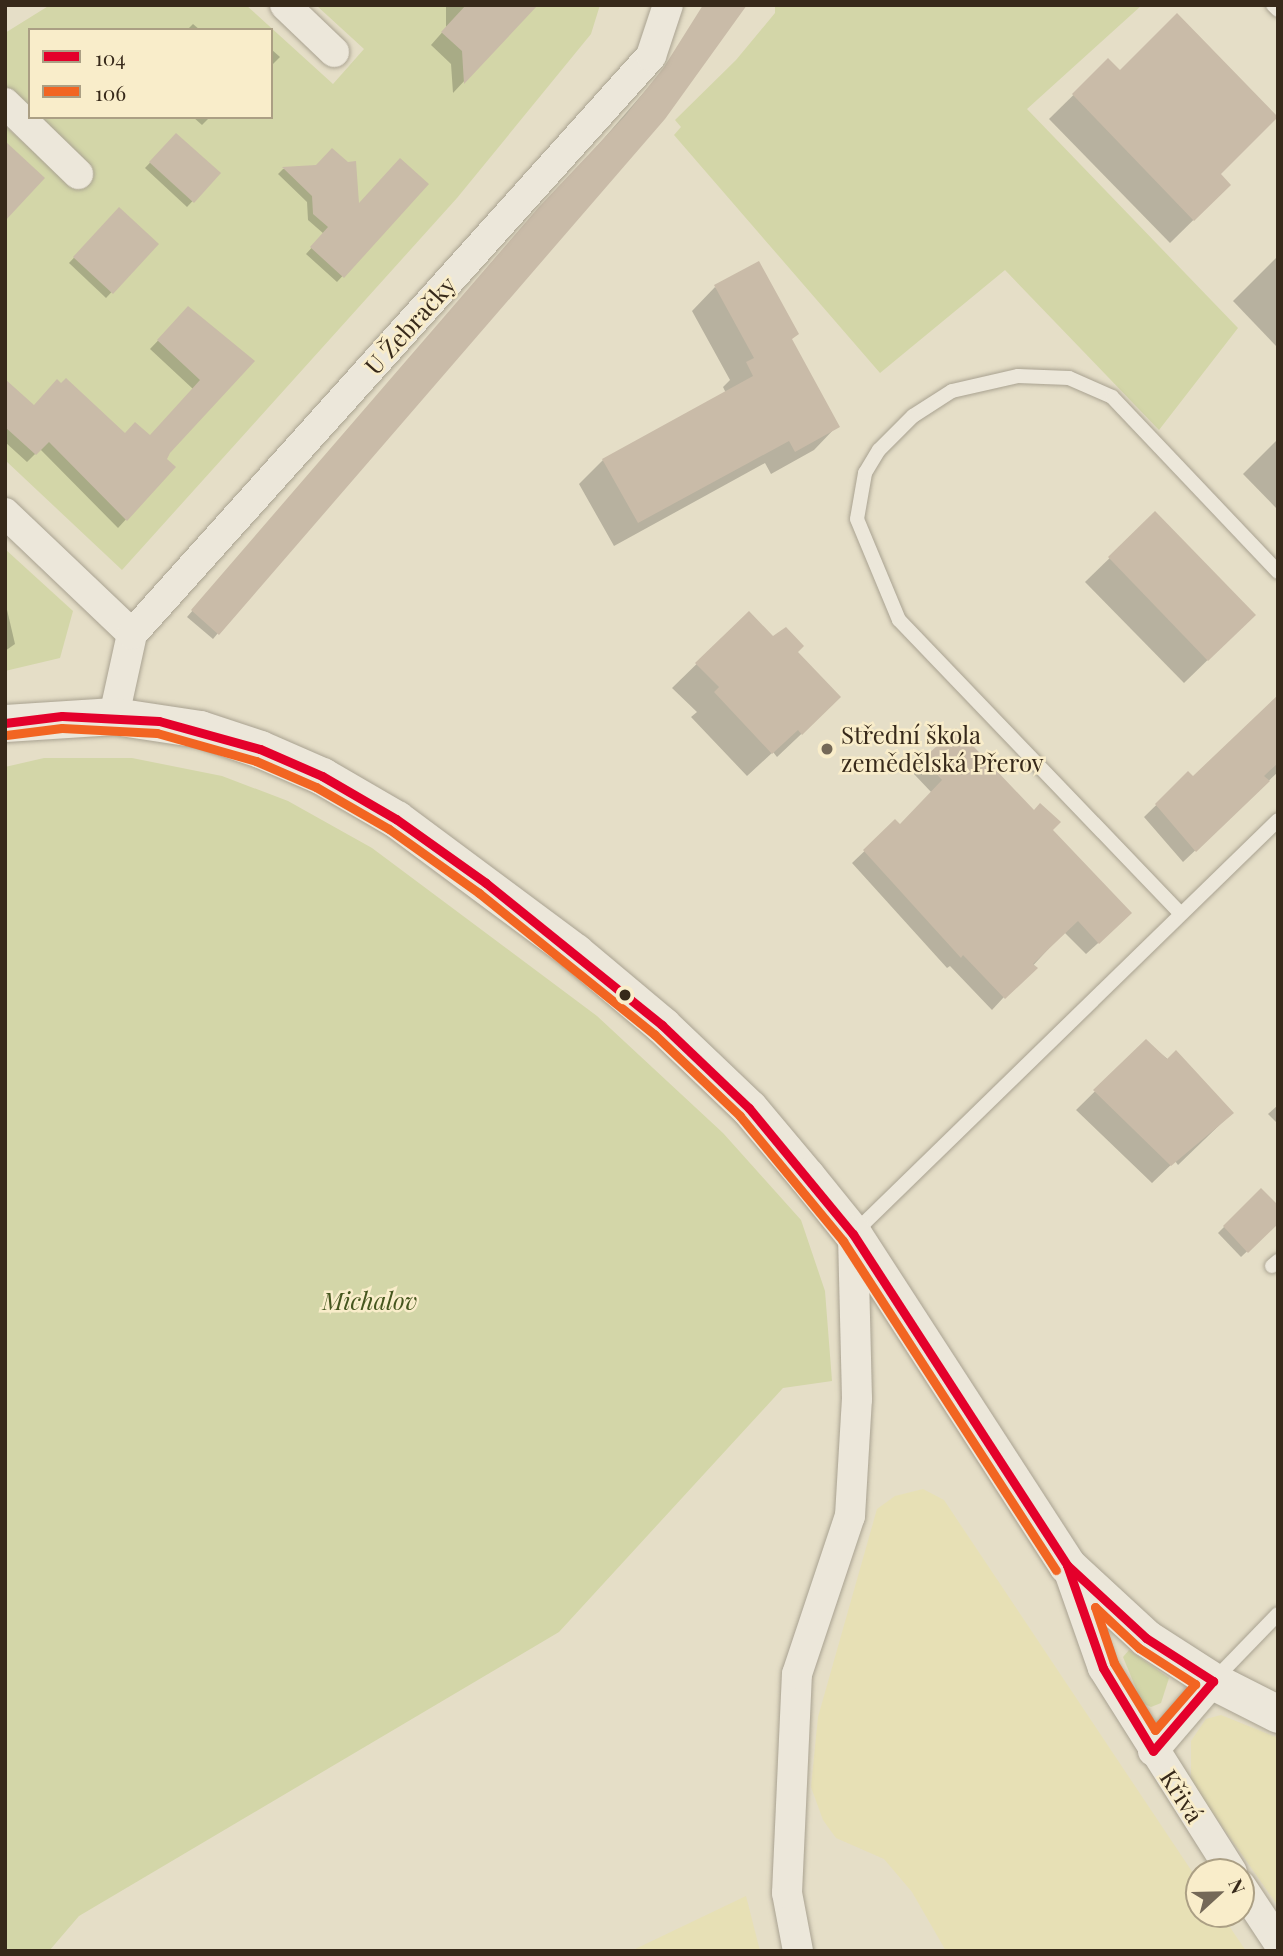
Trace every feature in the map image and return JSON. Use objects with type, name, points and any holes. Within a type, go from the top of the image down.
[{"type":"street","points":[[285,5],[334,52]]},
{"type":"street","name":"U Žebračky","points":[[114,716],[132,634],[651,56],[668,5]]},
{"type":"street","points":[[5,103],[78,174]]},
{"type":"street","points":[[5,513],[132,634]]},
{"type":"street","points":[[5,723],[114,716],[200,729],[260,749],[322,776],[396,819],[486,883],[662,1025],[749,1108],[853,1234],[1067,1565],[1146,1638],[1213,1681],[1278,1714]]},
{"type":"street","points":[[798,1951],[787,1893],[797,1674],[850,1516],[857,1399],[853,1234]]},
{"type":"street","name":"Křivá","points":[[1067,1565],[1103,1668],[1223,1858]]},
{"type":"street","points":[[1153,1751],[1213,1681]]},
{"type":"street","points":[[1255,1907],[1278,1942]]},
{"type":"lane","points":[[1273,5],[1278,10]]},
{"type":"lane","points":[[1180,913],[899,620],[857,519],[865,473],[879,450],[913,415],[952,391],[1018,376],[1069,379],[1112,397],[1278,572]]},
{"type":"lane","points":[[853,1234],[1278,820]]},
{"type":"lane","points":[[1213,1681],[1278,1614]]},
{"type":"shaded area","points":[[923,1489],[944,1500],[1185,1861],[1185,1928],[1230,1928],[1246,1951],[946,1951],[912,1892],[884,1859],[836,1838],[823,1820],[811,1787],[818,1717],[877,1509],[895,1496]]},
{"type":"shaded area","points":[[1221,1715],[1278,1738],[1278,1906],[1255,1873],[1255,1858],[1244,1858],[1191,1782],[1191,1741],[1206,1719]]},
{"type":"shaded area","points":[[746,1896],[760,1951],[631,1951]]},
{"type":"green space","points":[[50,5],[246,5],[271,28],[28,28],[28,110],[5,89],[5,33]]},
{"type":"green space","points":[[316,5],[600,5],[591,34],[457,198],[122,570],[5,460],[5,126],[77,190],[93,173],[37,119],[273,119],[273,30],[333,84],[364,49]]},
{"type":"green space","points":[[775,5],[1142,5],[1027,109],[1238,328],[1159,430],[1005,270],[880,373],[674,135],[681,127],[675,120],[736,60],[775,13]]},
{"type":"green space","points":[[5,549],[73,611],[60,658],[5,671]]},
{"type":"green space","name":"Michalov","points":[[44,758],[132,758],[222,776],[288,801],[372,848],[597,1016],[723,1133],[801,1220],[825,1291],[832,1381],[783,1388],[559,1632],[79,1916],[49,1951],[5,1951],[5,767]]},
{"type":"green space","points":[[1129,1650],[1169,1678],[1161,1703],[1151,1707],[1142,1703],[1123,1657]]},
{"type":"building","points":[[466,5],[538,5],[464,84],[462,51],[441,32]]},
{"type":"building","points":[[703,5],[747,5],[665,119],[219,635],[191,610],[538,208],[625,116],[664,67]]},
{"type":"building","points":[[1177,13],[1278,117],[1221,174],[1231,185],[1194,221],[1072,94],[1108,58],[1120,70]]},
{"type":"building","points":[[176,133],[221,173],[194,203],[149,162]]},
{"type":"building","points":[[5,141],[45,178],[5,221]]},
{"type":"building","points":[[332,148],[348,162],[356,161],[359,203],[400,158],[429,184],[344,278],[310,247],[328,227],[313,214],[312,196],[282,167],[316,165]]},
{"type":"building","points":[[119,207],[159,244],[113,294],[73,257]]},
{"type":"building","points":[[759,261],[799,334],[792,339],[840,427],[795,452],[789,441],[638,523],[602,459],[753,376],[746,362],[754,358],[714,285]]},
{"type":"building","points":[[188,306],[255,361],[170,453],[167,459],[176,467],[127,521],[49,442],[36,455],[5,427],[5,379],[34,405],[57,379],[61,383],[66,378],[125,433],[135,422],[150,435],[200,380],[157,340]]},
{"type":"building","points":[[1155,511],[1256,615],[1208,661],[1108,557]]},
{"type":"building","points":[[749,611],[773,636],[786,627],[804,646],[798,652],[841,697],[802,735],[798,730],[772,754],[714,692],[719,687],[695,663]]},
{"type":"building","points":[[1278,695],[1278,763],[1264,776],[1270,781],[1196,852],[1155,804],[1188,771],[1193,776]]},
{"type":"building","points":[[956,728],[1034,810],[1040,803],[1061,822],[1053,830],[1132,913],[1099,944],[1078,921],[1033,964],[1038,968],[1005,999],[963,955],[961,958],[863,850],[895,819],[900,824],[942,780],[923,759]]},
{"type":"building","points":[[1146,1039],[1167,1059],[1176,1050],[1234,1113],[1171,1166],[1093,1090]]},
{"type":"building","points":[[1261,1188],[1278,1205],[1278,1224],[1248,1253],[1223,1226]]},
{"type":"transit line","name":"104","points":[[5,723],[62,716],[159,721],[260,749],[322,776],[396,819],[486,883],[662,1025],[749,1108],[853,1234],[1067,1565]]},
{"type":"transit line","name":"106","points":[[6,735],[62,728],[157,733],[256,761],[316,787],[389,829],[479,893],[654,1034],[740,1116],[843,1241],[1056,1570]]},
{"type":"transit line","name":"104","points":[[1067,1565],[1146,1638],[1213,1681],[1153,1751],[1103,1668],[1067,1565]]},
{"type":"transit line","name":"106","points":[[1095,1607],[1139,1648],[1195,1684],[1155,1730],[1114,1663],[1095,1607]]},
{"type":"place","name":"Střední škola zemědělská Přerov","points":[[827,749]]}]
